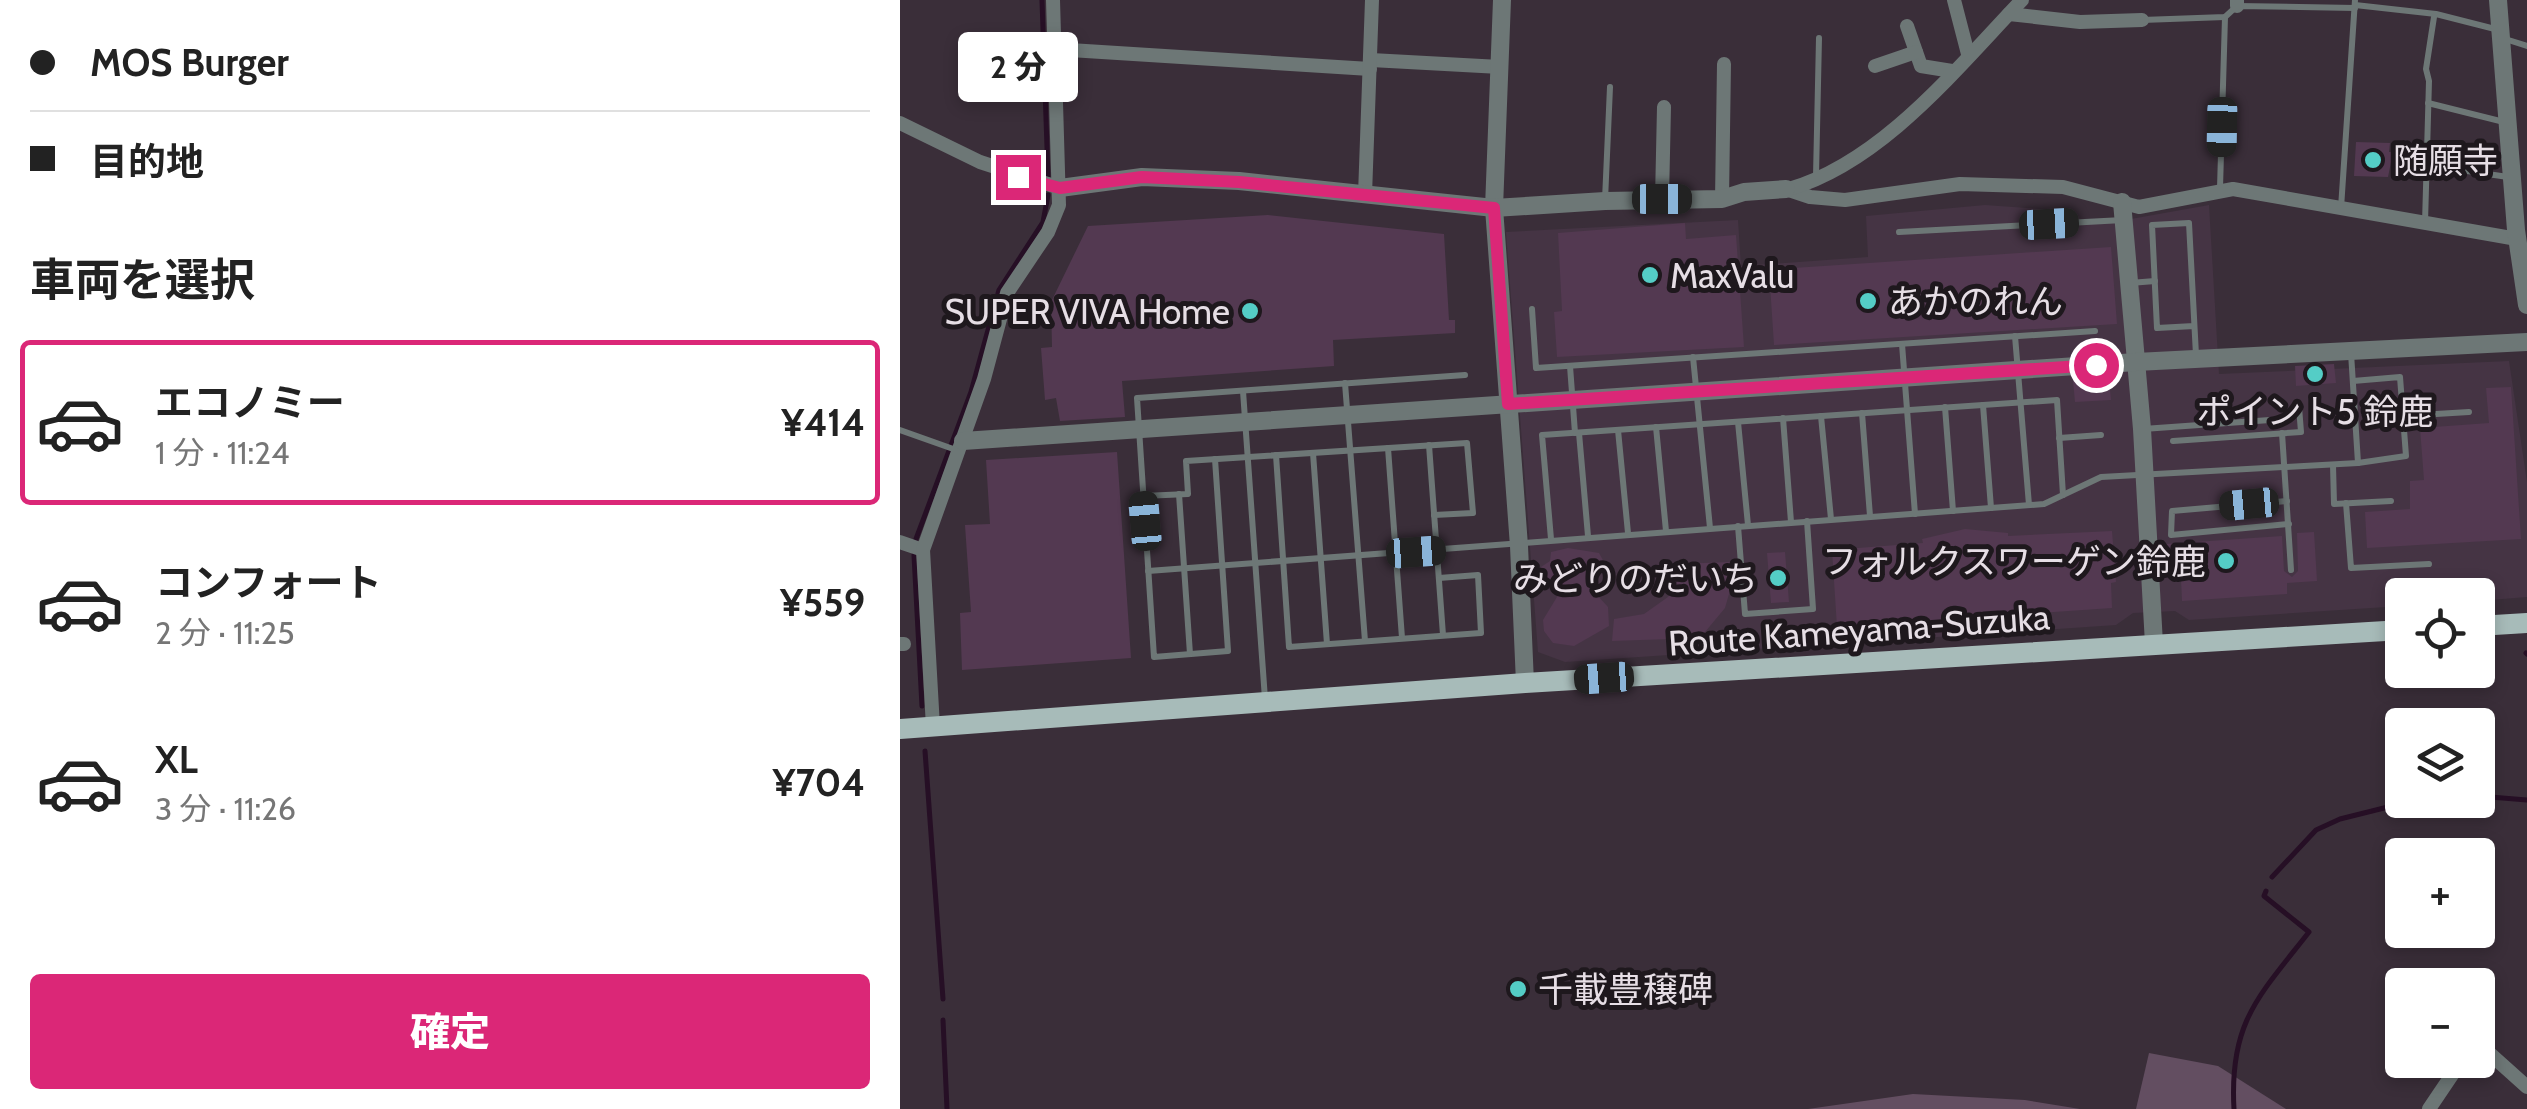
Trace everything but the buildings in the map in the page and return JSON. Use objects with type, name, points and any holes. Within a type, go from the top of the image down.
[{"type":"main road","points":[[2495,625],[2527,623]]},
{"type":"main road","name":"Route Kameyama-Suzuka","points":[[900,729],[1525,683],[2385,631]]},
{"type":"street","points":[[932,727],[923,550],[1007,293],[1048,232],[1059,204],[1053,0]]},
{"type":"street","points":[[1365,195],[1372,0]]},
{"type":"street","points":[[1502,0],[1494,208],[1525,683]]},
{"type":"street","points":[[1954,0],[1968,54]]},
{"type":"street","points":[[1786,190],[1816,181],[1872,148],[2022,0]]},
{"type":"street","points":[[2498,0],[2512,177],[2527,300]]},
{"type":"street","points":[[2009,14],[2080,22],[2142,20]]},
{"type":"street","points":[[1906,26],[1920,66],[1952,71]]},
{"type":"street","points":[[1054,49],[1500,67]]},
{"type":"street","points":[[1875,66],[1916,52]]},
{"type":"street","points":[[1722,200],[1724,64]]},
{"type":"street","points":[[1662,199],[1664,107]]},
{"type":"street","points":[[900,124],[980,162],[1060,188],[1142,177],[1239,182],[1494,208],[1606,200],[1722,200],[1744,192],[1786,190],[1845,200],[1960,184],[2001,184],[2063,187],[2123,211],[2220,190],[2425,223],[2520,233]]},
{"type":"street","points":[[2123,211],[2146,477],[2154,644]]},
{"type":"street","points":[[956,447],[1246,422],[2136,362],[2199,363],[2527,342]]},
{"type":"street","points":[[900,542],[923,550]]},
{"type":"street","points":[[2495,1057],[2527,1086]]},
{"type":"street","points":[[2429,1109],[2450,1078]]},
{"type":"lane","points":[[2220,190],[2225,18],[2237,3],[2355,4],[2434,17],[2500,34],[2527,46]]},
{"type":"lane","points":[[2341,209],[2355,4]]},
{"type":"lane","points":[[2425,223],[2426,69],[2434,17]]},
{"type":"lane","points":[[2142,20],[2225,18]]},
{"type":"lane","points":[[1816,181],[1818,38]]},
{"type":"lane","points":[[1606,200],[1610,87]]},
{"type":"lane","points":[[2428,104],[2507,123]]},
{"type":"lane","points":[[2426,165],[2512,177]]},
{"type":"lane","points":[[1900,232],[2123,211]]},
{"type":"lane","points":[[2194,326],[2157,328],[2152,225],[2190,224],[2199,363]]},
{"type":"lane","points":[[2129,284],[2155,281]]},
{"type":"lane","points":[[1532,309],[1536,368],[2095,331]]},
{"type":"lane","points":[[2015,336],[2029,506]]},
{"type":"lane","points":[[1902,344],[1915,514]]},
{"type":"lane","points":[[2351,352],[2358,464]]},
{"type":"lane","points":[[1693,358],[1710,528]]},
{"type":"lane","points":[[1570,366],[1588,536]]},
{"type":"lane","points":[[1215,459],[1228,651],[1154,657],[1137,398],[1465,375]]},
{"type":"lane","points":[[1148,571],[2029,506],[2044,504],[2101,477],[2358,464],[2406,456],[2400,378],[2353,381]]},
{"type":"lane","points":[[1345,383],[1365,641]]},
{"type":"lane","points":[[1243,391],[1266,702]]},
{"type":"lane","points":[[1551,539],[1542,435],[2056,400],[2063,495]]},
{"type":"lane","points":[[1983,405],[1991,508]]},
{"type":"lane","points":[[2173,440],[2301,432],[2299,406]]},
{"type":"lane","points":[[1944,407],[1953,511]]},
{"type":"lane","points":[[2403,416],[2469,412]]},
{"type":"lane","points":[[1862,413],[1870,516]]},
{"type":"lane","points":[[1822,416],[1830,520]]},
{"type":"lane","points":[[1783,418],[1792,522]]},
{"type":"lane","points":[[2142,429],[2270,420]]},
{"type":"lane","points":[[1738,422],[1748,525]]},
{"type":"lane","points":[[1656,427],[1666,531]]},
{"type":"lane","points":[[900,430],[956,447]]},
{"type":"lane","points":[[1618,430],[1628,534]]},
{"type":"lane","points":[[2282,433],[2291,570]]},
{"type":"lane","points":[[2060,438],[2102,434]]},
{"type":"lane","points":[[1143,496],[1188,494],[1186,461],[1467,443],[1473,513],[1434,516]]},
{"type":"lane","points":[[1429,445],[1443,636]]},
{"type":"lane","points":[[1388,448],[1402,638]]},
{"type":"lane","points":[[1313,453],[1327,644]]},
{"type":"lane","points":[[1276,455],[1289,646],[1481,633],[1478,575],[1439,578]]},
{"type":"lane","points":[[2332,465],[2334,504],[2391,501]]},
{"type":"lane","points":[[1179,494],[1190,654]]},
{"type":"lane","points":[[2288,501],[2172,512],[2172,534],[2288,524]]},
{"type":"lane","points":[[2346,503],[2350,568],[2429,564]]},
{"type":"lane","points":[[1738,526],[1745,614],[1813,609],[1806,521]]},
{"type":"shaded area","points":[[1985,205],[2040,209],[2103,224],[2209,205],[2219,374],[2509,361],[2527,482],[2527,597],[2495,600],[2495,578],[2385,578],[2385,607],[2189,620],[2175,611],[2133,613],[2116,625],[1565,662],[1538,652],[1506,232],[1738,220],[1741,266],[1868,257],[1866,216]]},
{"type":"shaded area","points":[[2149,1053],[2218,1066],[2286,1109],[2136,1109]]},
{"type":"shaded area","points":[[1913,1094],[2025,1100],[2080,1109],[1808,1109]]},
{"type":"waterway","points":[[1042,0],[1048,177]]},
{"type":"waterway","points":[[916,539],[971,392],[999,290],[1043,222],[1048,195]]},
{"type":"waterway","points":[[914,555],[922,706]]},
{"type":"waterway","points":[[925,751],[943,999]]},
{"type":"waterway","points":[[2495,797],[2527,800]]},
{"type":"waterway","points":[[2272,877],[2316,830],[2340,819],[2385,808]]},
{"type":"waterway","points":[[2234,1109],[2234,1079],[2242,1032],[2262,993],[2309,932],[2264,896],[2266,891]]},
{"type":"waterway","points":[[943,1020],[947,1109]]},
{"type":"place","name":"随願寺","points":[[2373,160]]},
{"type":"place","name":"MaxValu","points":[[1650,275]]},
{"type":"place","name":"あかのれん","points":[[1868,301]]},
{"type":"place","name":"SUPER VIVA Home","points":[[1250,311]]},
{"type":"place","name":"ポイント5 鈴鹿","points":[[2315,374]]},
{"type":"place","name":"フォルクスワーゲン鈴鹿","points":[[2226,561]]},
{"type":"place","name":"みどりのだいち","points":[[1778,578]]},
{"type":"place","name":"千載豊穣碑","points":[[1518,989]]},
{"type":"route","points":[[1018,177],[1060,188],[1142,177],[1239,182],[1494,208],[1508,404],[2096,365]]}]
